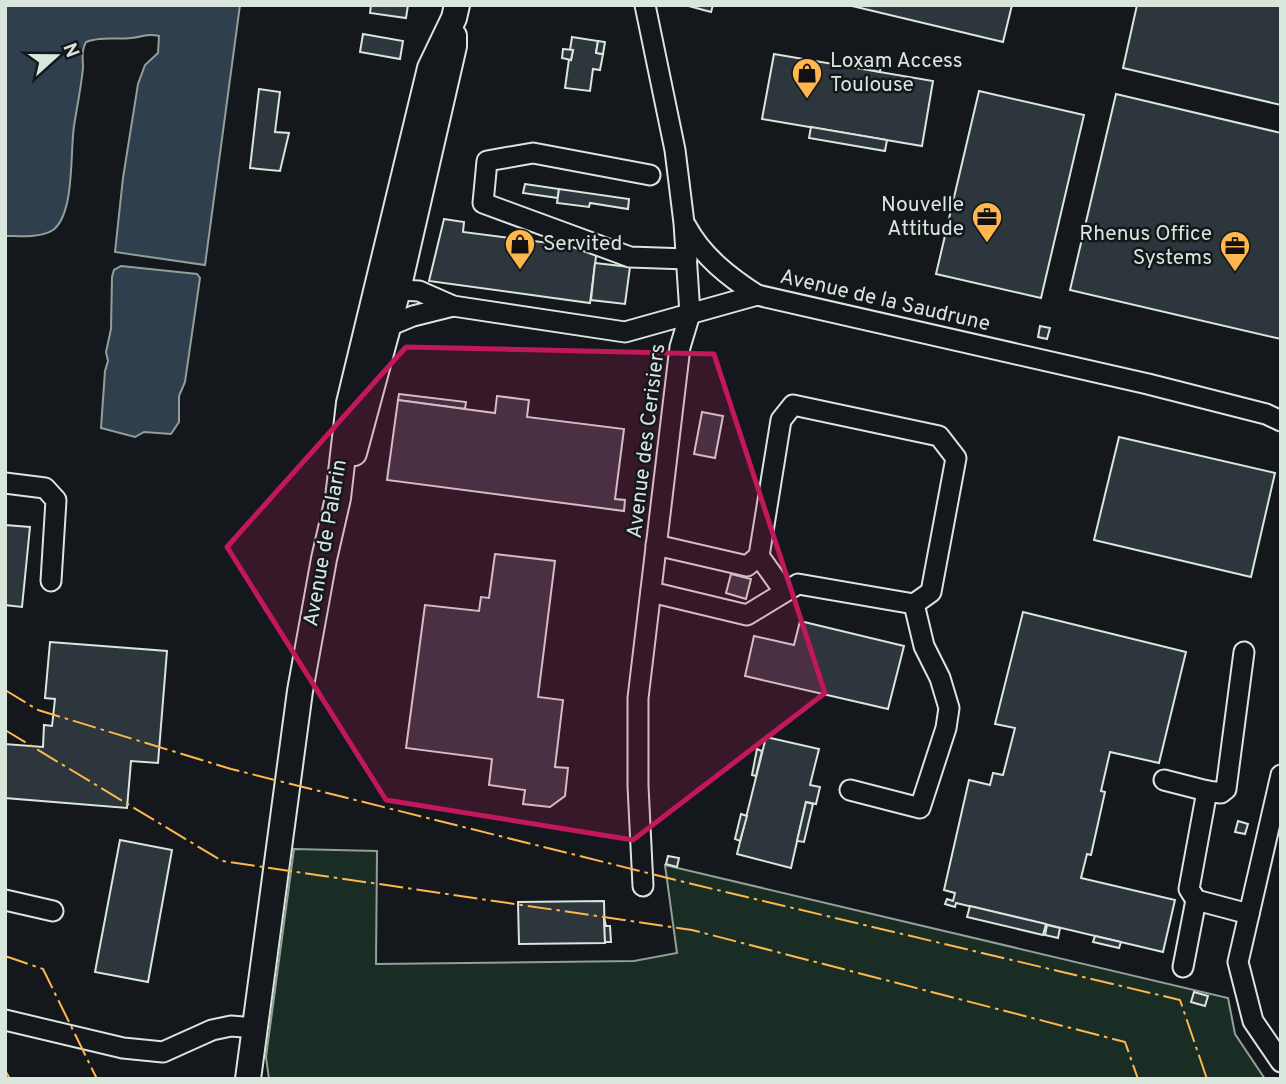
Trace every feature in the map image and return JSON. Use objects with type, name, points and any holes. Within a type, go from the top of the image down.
[{"type":"main road","name":"Avenue de Palarin","points":[[249,1070],[300,691],[338,498],[349,403],[395,296],[454,46],[455,12]]},
{"type":"street","name":"Avenue des Cerisiers","points":[[643,886],[638,786],[638,698],[680,347],[690,314],[684,223],[675,150],[645,5]]},
{"type":"street","points":[[650,175],[533,153],[486,161],[483,203],[630,257],[687,259]]},
{"type":"street","points":[[684,223],[693,240],[717,265],[757,295]]},
{"type":"street","name":"Avenue de la Saudrune","points":[[395,296],[625,332],[757,295],[1148,384],[1276,416]]},
{"type":"street","points":[[651,592],[747,615],[798,583],[914,604],[931,592],[956,458],[939,436],[793,405],[781,420],[759,556],[747,566],[656,545]]},
{"type":"street","points":[[5,483],[45,488],[56,500],[51,582]]},
{"type":"street","points":[[759,556],[784,591]]},
{"type":"street","points":[[850,790],[920,808],[936,764],[949,708],[940,678],[924,646],[914,604]]},
{"type":"street","points":[[1164,780],[1207,791],[1221,793],[1226,789],[1244,652]]},
{"type":"street","points":[[1281,775],[1238,962],[1253,1021],[1281,1062]]},
{"type":"street","points":[[1207,791],[1189,889],[1196,900],[1249,914]]},
{"type":"street","points":[[5,900],[53,911]]},
{"type":"street","points":[[1183,967],[1196,900]]},
{"type":"street","points":[[5,1020],[123,1048],[163,1052],[212,1030],[231,1026],[256,1028]]},
{"type":"highlighted area","points":[[406,347],[714,354],[825,693],[633,840],[386,800],[227,547]]},
{"type":"green space","points":[[294,849],[377,851],[376,964],[634,961],[677,953],[665,865],[1228,998],[1235,1034],[1265,1079],[269,1079],[266,1057]]},
{"type":"water","points":[[5,5],[240,5],[205,265],[115,252],[123,178],[138,84],[145,65],[158,53],[159,36],[155,35],[86,42],[65,211],[60,222],[48,233],[5,236]]},
{"type":"water","points":[[121,266],[197,274],[200,278],[185,382],[179,396],[179,422],[171,434],[144,432],[135,437],[101,428],[108,361],[106,352],[111,329],[112,277],[114,270]]},
{"type":"building","points":[[371,5],[408,5],[406,18],[370,13]]},
{"type":"building","points":[[685,5],[713,5],[711,12]]},
{"type":"building","points":[[848,5],[1012,5],[1003,42]]},
{"type":"building","points":[[1137,5],[1281,5],[1281,105],[1123,68]]},
{"type":"building","points":[[363,34],[403,41],[400,59],[360,52]]},
{"type":"building","points":[[572,37],[598,41],[596,53],[603,54],[600,70],[593,69],[590,91],[565,88],[573,50],[570,50]]},
{"type":"building","points":[[598,41],[605,42],[603,54],[596,53]]},
{"type":"building","points":[[563,49],[573,50],[571,60],[562,58]]},
{"type":"building","points":[[774,54],[933,81],[922,146],[762,119]]},
{"type":"building","points":[[868,63],[881,65],[880,72],[867,69]]},
{"type":"building","points":[[259,89],[280,92],[275,132],[289,133],[280,171],[250,168]]},
{"type":"building","points":[[979,91],[1084,115],[1041,298],[936,274]]},
{"type":"building","points":[[1116,94],[1281,133],[1281,339],[1070,290]]},
{"type":"building","points":[[811,127],[887,140],[885,151],[809,138]]},
{"type":"building","points":[[525,184],[559,189],[558,198],[523,193]]},
{"type":"building","points":[[559,189],[629,199],[628,209],[590,203],[589,207],[557,203]]},
{"type":"building","points":[[444,219],[464,222],[463,232],[597,249],[590,303],[429,281]]},
{"type":"building","points":[[595,263],[630,267],[625,304],[591,300]]},
{"type":"building","points":[[1040,326],[1050,328],[1047,339],[1038,337]]},
{"type":"building","points":[[399,394],[466,402],[465,409],[398,400]]},
{"type":"building","points":[[497,396],[529,400],[527,417],[624,429],[615,499],[625,500],[624,511],[387,480],[398,400],[495,413]]},
{"type":"building","points":[[702,412],[723,416],[715,458],[694,454]]},
{"type":"building","points":[[1119,437],[1275,473],[1251,577],[1094,540]]},
{"type":"building","points":[[5,525],[30,527],[22,607],[5,605]]},
{"type":"building","points":[[495,554],[555,561],[538,697],[563,700],[555,767],[568,768],[565,796],[550,807],[523,804],[525,790],[489,785],[492,759],[406,748],[425,605],[479,611],[481,597],[489,598]]},
{"type":"building","points":[[731,574],[751,579],[746,599],[726,593]]},
{"type":"building","points":[[1023,612],[1186,652],[1159,763],[1110,752],[1101,791],[1105,792],[1091,855],[1087,854],[1081,878],[1175,900],[1163,952],[956,903],[955,907],[945,904],[947,899],[953,901],[955,893],[944,890],[969,780],[990,785],[993,773],[1003,775],[1015,728],[995,724]]},
{"type":"building","points":[[800,621],[904,646],[888,709],[745,676],[754,636],[794,645]]},
{"type":"building","points":[[50,642],[167,651],[158,763],[131,761],[127,808],[5,798],[5,744],[43,747],[44,725],[52,726],[55,699],[45,698]]},
{"type":"building","points":[[766,737],[819,749],[810,785],[820,787],[816,804],[806,802],[791,868],[737,854]]},
{"type":"building","points":[[757,749],[762,751],[756,776],[752,775]]},
{"type":"building","points":[[806,802],[813,804],[804,842],[797,841]]},
{"type":"building","points":[[741,814],[747,816],[740,841],[735,839]]},
{"type":"building","points":[[1238,821],[1248,824],[1245,834],[1235,832]]},
{"type":"building","points":[[120,840],[172,850],[148,982],[95,972]]},
{"type":"building","points":[[668,856],[679,858],[677,867],[666,864]]},
{"type":"building","points":[[604,901],[605,943],[519,944],[518,902]]},
{"type":"building","points":[[970,906],[1046,924],[1043,935],[967,917]]},
{"type":"building","points":[[604,918],[606,926],[610,926],[611,942],[605,942]]},
{"type":"building","points":[[1047,925],[1060,928],[1058,938],[1045,935]]},
{"type":"building","points":[[1095,936],[1121,942],[1119,948],[1093,942]]},
{"type":"building","points":[[1194,992],[1208,996],[1205,1006],[1191,1002]]},
{"type":"power","points":[[5,690],[38,710],[231,769],[692,884],[1180,1000],[1207,1079]]},
{"type":"power","points":[[5,730],[222,861],[692,930],[1125,1042],[1138,1079]]},
{"type":"power","points":[[5,956],[43,969],[97,1079]]},
{"type":"power","points":[[5,1070],[10,1079]]},
{"type":"place","name":"Loxam Access Toulouse","points":[[807,100]]},
{"type":"place","name":"Nouvelle Attitude","points":[[987,244]]},
{"type":"place","name":"Servited","points":[[520,271]]},
{"type":"place","name":"Rhenus Office Systems","points":[[1235,273]]}]
